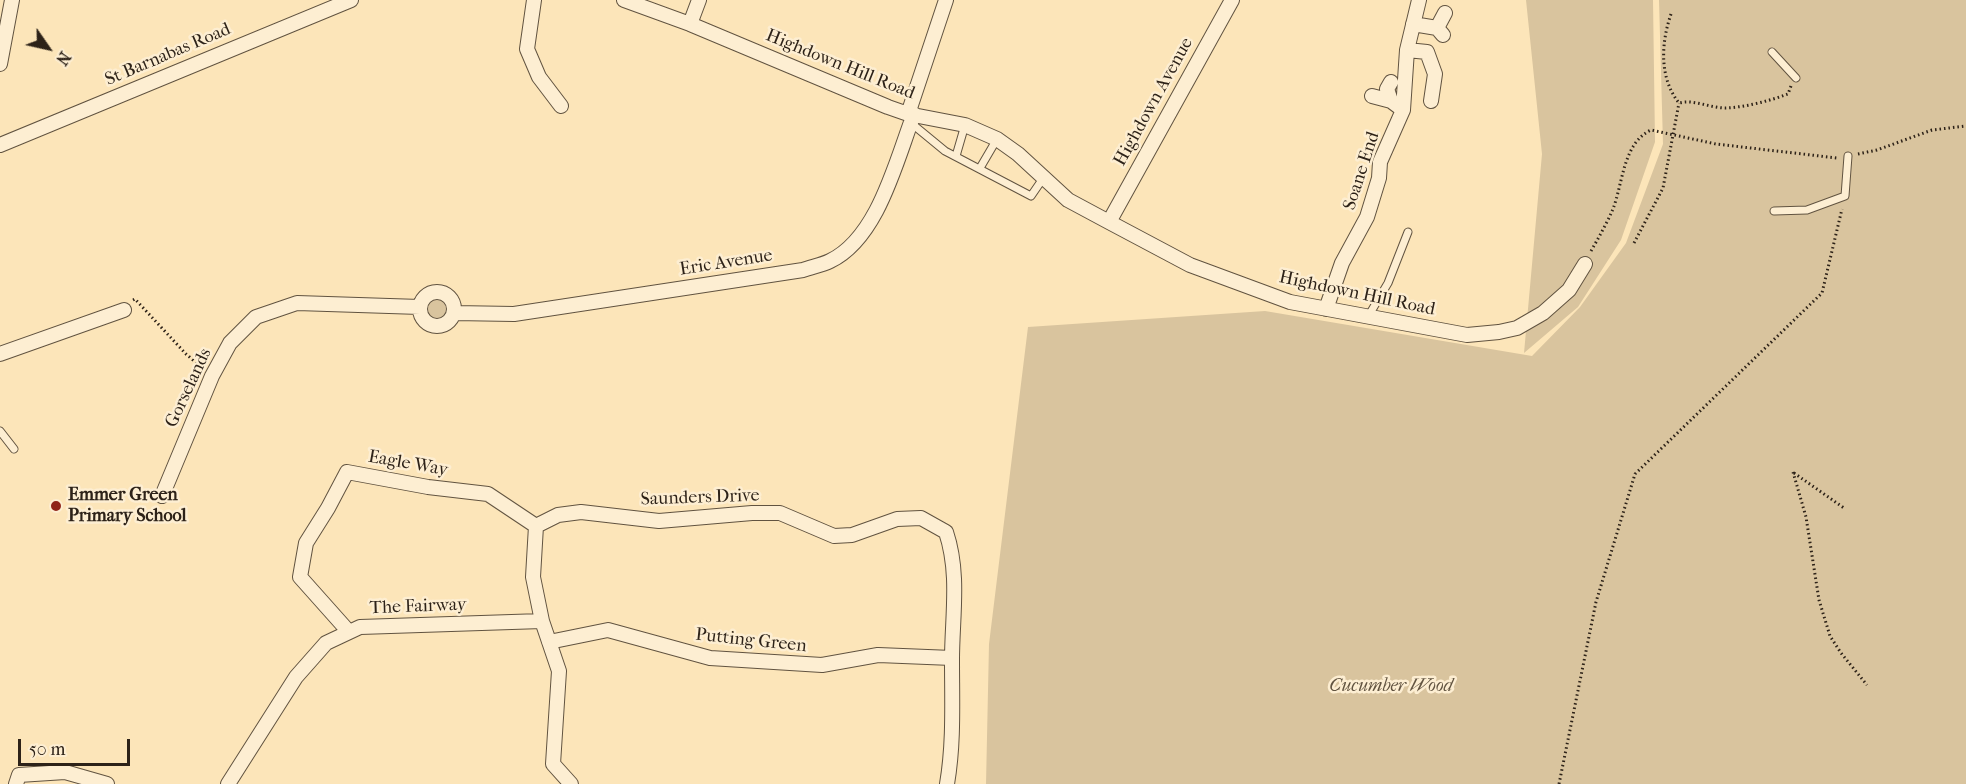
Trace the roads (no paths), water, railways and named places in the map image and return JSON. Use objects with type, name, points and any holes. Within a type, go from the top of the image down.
[{"type":"street","points":[[0,64],[12,0]]},
{"type":"street","name":"St Barnabas Road","points":[[0,145],[351,0]]},
{"type":"street","points":[[534,0],[527,49],[539,77],[561,106]]},
{"type":"street","points":[[624,0],[690,24],[699,0]]},
{"type":"street","name":"Eric Avenue","points":[[454,313],[514,314],[803,270],[830,261],[858,239],[876,215],[911,117],[946,0]]},
{"type":"street","name":"Highdown Avenue","points":[[1109,222],[1232,0]]},
{"type":"street","name":"Soane End","points":[[1326,309],[1342,263],[1367,217],[1379,178],[1380,162],[1403,110],[1407,50],[1419,0]]},
{"type":"street","points":[[1413,24],[1440,32],[1445,13]]},
{"type":"street","name":"Highdown Hill Road","points":[[690,24],[911,117],[966,125],[996,139],[1018,154],[1068,200],[1190,265],[1290,302],[1467,335],[1499,332],[1517,328],[1543,313],[1569,290],[1585,264]]},
{"type":"street","points":[[1407,50],[1427,52],[1435,74],[1431,100]]},
{"type":"street","points":[[1391,82],[1387,89],[1391,101]]},
{"type":"street","points":[[1372,96],[1391,101],[1403,110]]},
{"type":"street","points":[[440,292],[450,297],[454,313],[452,318],[443,325],[432,325],[423,318],[420,307],[425,297],[440,292]]},
{"type":"street","name":"Gorselands","points":[[162,496],[212,376],[230,343],[256,317],[297,303],[420,307]]},
{"type":"street","points":[[0,354],[124,310]]},
{"type":"street","name":"Eagle Way","points":[[349,632],[300,577],[306,543],[328,508],[346,472],[428,487],[488,494],[536,526]]},
{"type":"street","name":"Saunders Drive","points":[[536,526],[558,515],[581,512],[659,521],[752,513],[780,513],[834,536],[852,535],[897,519],[921,518],[946,532],[952,552],[955,583],[952,658],[953,730],[947,784]]},
{"type":"street","points":[[536,526],[533,578],[542,621],[559,671],[553,764],[571,784]]},
{"type":"street","name":"The Fairway","points":[[228,784],[296,677],[326,643],[360,627],[542,621]]},
{"type":"street","name":"Putting Green","points":[[549,642],[608,630],[710,658],[822,665],[878,655],[952,658]]},
{"type":"street","points":[[16,784],[19,775],[64,772],[107,784]]},
{"type":"lane","points":[[1772,52],[1795,77]]},
{"type":"lane","points":[[911,117],[945,151],[1031,196],[1044,177]]},
{"type":"lane","points":[[956,156],[966,125]]},
{"type":"lane","points":[[980,168],[996,139]]},
{"type":"lane","points":[[1774,211],[1806,210],[1845,196],[1848,156]]},
{"type":"lane","points":[[1369,315],[1388,283],[1408,232]]},
{"type":"lane","points":[[1,434],[14,449]]},
{"type":"place","name":"Emmer Green Primary School","points":[[56,506]]},
{"type":"park label","name":"Cucumber Wood","points":[[1391,687]]}]
